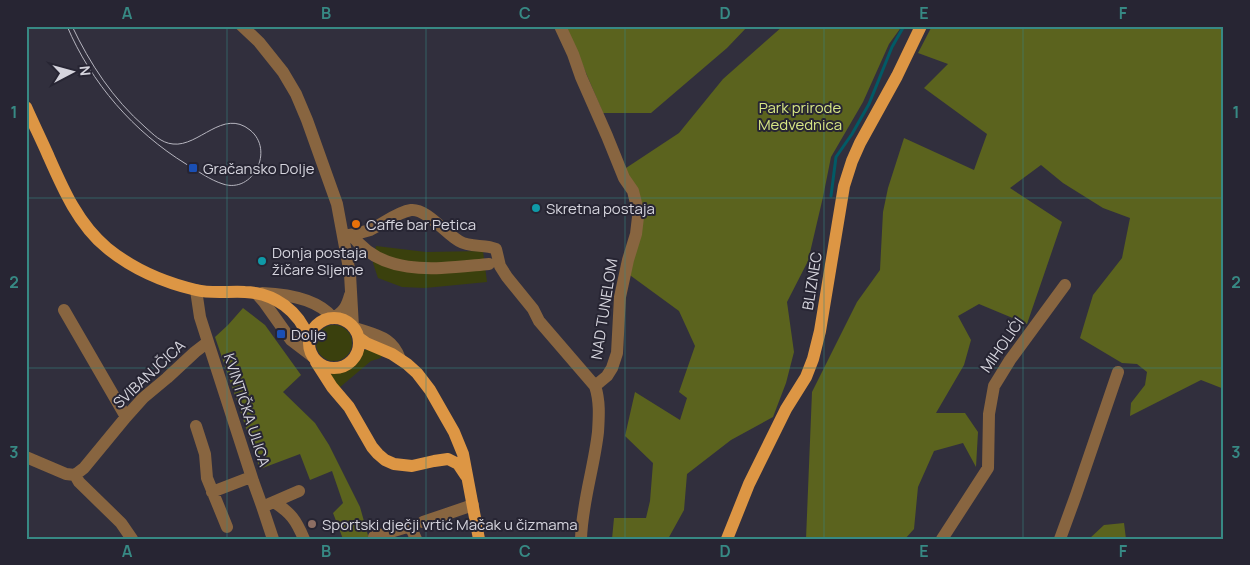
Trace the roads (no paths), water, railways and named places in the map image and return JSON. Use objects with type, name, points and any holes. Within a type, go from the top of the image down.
[{"type":"main road","name":"BLIZNEC","points":[[728,539],[749,484],[786,409],[806,376],[813,360],[820,331],[844,186],[852,161],[921,26]]},
{"type":"main road","points":[[26,107],[68,197],[81,219],[106,247],[130,265],[171,283],[196,290],[256,293],[268,296],[306,315],[342,319],[347,321],[366,343],[392,354],[417,373],[444,414],[458,440],[463,454],[479,539]]},
{"type":"main road","points":[[289,308],[302,325],[314,359],[332,387],[349,407],[372,447],[385,460],[394,464],[412,466],[441,459],[452,454],[458,440]]},
{"type":"main road","points":[[308,339],[317,324],[330,318]]},
{"type":"main road","points":[[314,359],[329,368],[335,369],[346,365],[356,355],[359,344],[356,332]]},
{"type":"main road","points":[[441,459],[458,464],[468,478]]},
{"type":"street","points":[[242,26],[275,60],[296,94],[308,120],[348,235],[351,290],[356,332]]},
{"type":"street","name":"NAD TUNELOM","points":[[348,235],[369,230],[405,212],[417,210],[426,214],[460,242],[496,249],[500,266],[507,277],[533,309],[539,321],[595,386],[606,376],[617,353],[620,297],[626,267],[636,234],[637,207],[633,191],[624,178],[560,26]]},
{"type":"street","points":[[348,235],[371,254],[386,262],[403,266],[441,268],[490,264]]},
{"type":"street","name":"MIHOLIĆI","points":[[942,539],[988,468],[989,414],[994,386],[1010,360],[1065,285]]},
{"type":"street","name":"KVINTIČKA ULICA","points":[[196,290],[200,316],[251,477],[268,504],[273,539]]},
{"type":"street","points":[[256,293],[281,294],[316,304],[325,308],[330,318],[342,313],[351,290]]},
{"type":"street","points":[[256,293],[292,340],[314,359]]},
{"type":"street","points":[[64,310],[126,417]]},
{"type":"street","name":"SVIBANJČICA","points":[[75,475],[84,468],[143,398],[208,342]]},
{"type":"street","points":[[1060,539],[1118,372]]},
{"type":"street","points":[[581,539],[583,517],[596,450],[598,404],[595,386]]},
{"type":"street","points":[[196,426],[205,454],[206,478],[227,528]]},
{"type":"street","points":[[26,457],[66,474],[75,475],[79,482],[121,523],[132,539]]},
{"type":"street","points":[[212,492],[251,477]]},
{"type":"street","points":[[268,504],[299,491]]},
{"type":"street","points":[[268,504],[287,510],[293,517],[304,539]]},
{"type":"street","points":[[423,522],[473,505]]},
{"type":"street","points":[[374,539],[374,537],[389,536],[407,527],[410,528],[416,539]]},
{"type":"waterway","name":"BLIZNEC","points":[[831,196],[836,157],[869,104],[892,47],[904,26]]},
{"type":"tram line","points":[[67,26],[88,67],[101,86],[149,137],[186,164],[223,184],[234,185],[243,183],[251,177],[257,168],[261,148],[257,138],[250,130],[240,124],[230,123],[183,143],[173,144],[161,140],[133,116],[113,93],[86,54],[72,26]]},
{"type":"place","name":"Gračansko Dolje","points":[[193,168]]},
{"type":"place","name":"Skretna postaja","points":[[536,208]]},
{"type":"place","name":"Caffe bar Petica","points":[[356,224]]},
{"type":"place","name":"Donja postaja žičare Sljeme","points":[[262,261]]},
{"type":"place","name":"Dolje","points":[[281,334]]},
{"type":"place","name":"Sportski dječji vrtić Mačak u čizmama","points":[[312,524]]},
{"type":"park label","name":"Park prirode Medvednica","points":[[800,116]]}]
